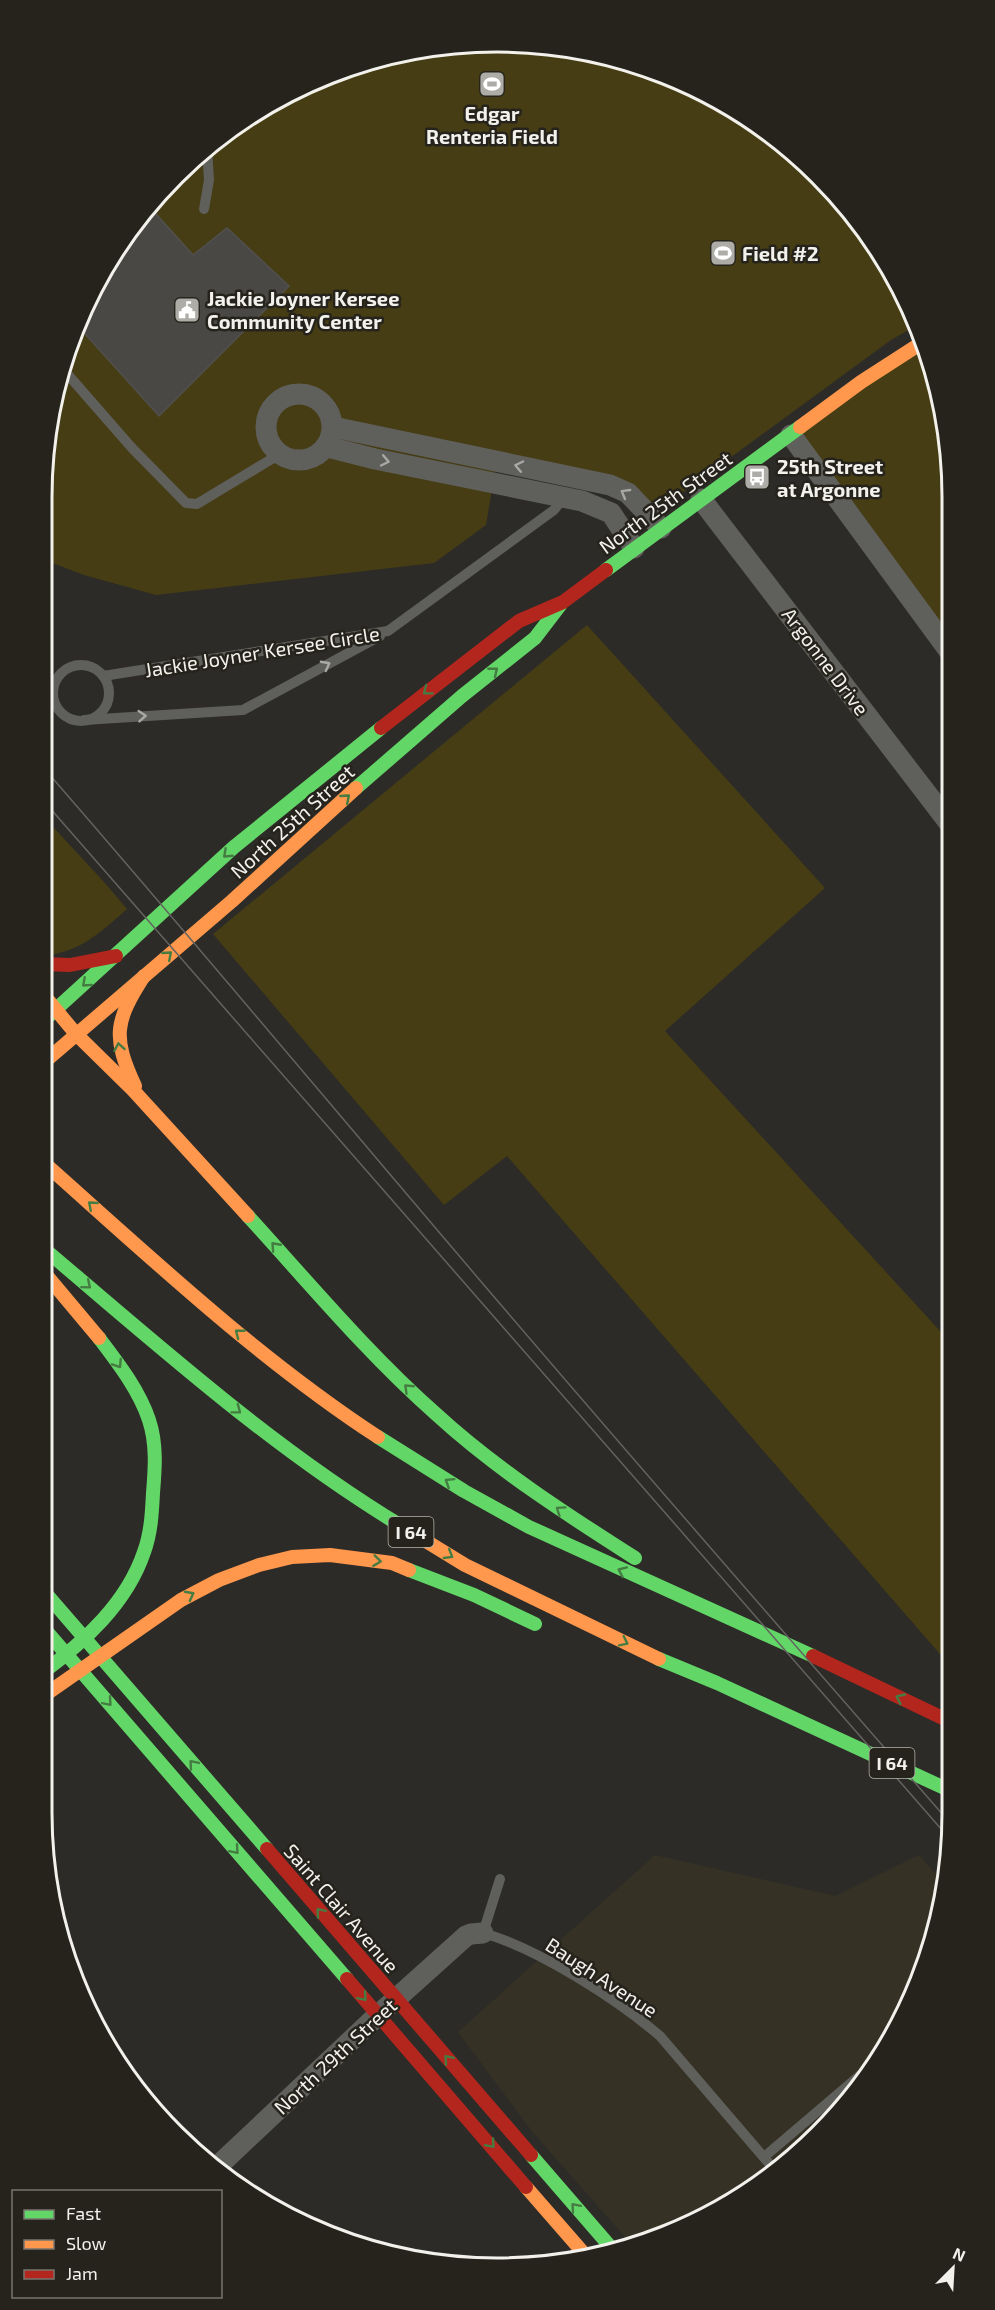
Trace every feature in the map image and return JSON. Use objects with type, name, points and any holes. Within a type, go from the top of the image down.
[{"type":"main road","name":"North 25th Street","points":[[52,1013],[234,848],[356,747],[519,621],[563,602],[861,382],[916,346]]},
{"type":"main road","name":"North 25th Street","points":[[52,1055],[462,696],[535,638],[563,602]]},
{"type":"main road","points":[[52,965],[67,966],[116,956]]},
{"type":"main road","points":[[143,1101],[121,1057],[117,1038],[120,1019],[144,976]]},
{"type":"main road","points":[[52,1005],[76,1034],[143,1101],[413,1394],[465,1440],[584,1526],[734,1620]]},
{"type":"main road","points":[[52,1170],[231,1327],[340,1411],[466,1492],[529,1527],[591,1557],[734,1620],[942,1718]]},
{"type":"main road","name":"I 64","points":[[52,1256],[202,1383],[288,1449],[383,1515],[465,1565],[667,1664],[717,1683],[942,1787]]},
{"type":"main road","points":[[52,1282],[111,1353],[134,1388],[147,1416],[155,1452],[150,1528],[143,1555],[131,1580],[97,1627],[52,1666]]},
{"type":"main road","points":[[52,1691],[181,1600],[219,1580],[259,1565],[292,1557],[330,1555],[392,1563],[474,1595],[545,1629]]},
{"type":"main road","name":"Saint Clair Avenue","points":[[52,1601],[607,2243]]},
{"type":"main road","points":[[52,1638],[581,2250]]},
{"type":"main road","points":[[632,1662],[667,1664]]},
{"type":"street","points":[[302,393],[315,397],[327,407],[333,421],[330,437],[311,459],[297,461],[280,454],[271,446],[267,436],[266,421],[270,411],[277,402],[291,394],[302,393]]},
{"type":"street","points":[[791,435],[942,641]]},
{"type":"street","points":[[330,437],[610,485],[628,493],[661,528]]},
{"type":"street","points":[[330,437],[375,459],[582,501],[610,513],[634,548]]},
{"type":"street","name":"Argonne Drive","points":[[701,499],[942,814]]},
{"type":"street","name":"North 29th Street","points":[[222,2162],[378,2015],[466,1936],[483,1933]]},
{"type":"lane","points":[[204,208],[209,180],[208,160]]},
{"type":"lane","points":[[70,377],[132,448],[186,503],[197,504],[280,454]]},
{"type":"lane","name":"Jackie Joyner Kersee Circle","points":[[104,676],[388,631],[554,510],[576,478]]},
{"type":"lane","points":[[84,720],[93,718],[105,707],[108,685],[104,676],[95,669],[76,665],[63,671],[55,682],[53,691],[54,702],[67,717],[84,720],[243,710],[388,631]]},
{"type":"lane","points":[[483,1933],[500,1879]]},
{"type":"lane","name":"Baugh Avenue","points":[[483,1933],[520,1946],[644,2023],[660,2036],[770,2164]]},
{"type":"lane","points":[[764,2157],[851,2083]]},
{"type":"shaded area","points":[[498,52],[556,56],[584,61],[641,76],[668,86],[745,127],[791,163],[812,183],[832,204],[868,250],[897,301],[910,329],[891,340],[667,504],[659,504],[498,454],[486,525],[434,563],[156,595],[84,575],[52,563],[53,468],[61,411],[76,354],[86,327],[112,275],[127,250],[163,204],[204,163],[227,144],[250,127],[301,98],[354,76],[439,56]]},
{"type":"shaded area","points":[[918,352],[934,411],[942,468],[942,641],[791,435]]},
{"type":"shaded area","points":[[587,625],[825,888],[665,1031],[942,1333],[942,1656],[507,1156],[444,1205],[213,934]]},
{"type":"shaded area","points":[[52,826],[127,909],[98,934],[78,946],[52,954]]},
{"type":"shaded area","points":[[655,1855],[835,1896],[919,1855],[938,1876],[919,1956],[897,2009],[868,2060],[832,2106],[791,2147],[745,2183],[694,2212],[641,2234],[626,2238],[531,2130],[458,2032]]},
{"type":"building","points":[[155,213],[193,255],[227,228],[289,286],[159,416],[84,333],[112,275],[127,250]]},
{"type":"tram line","points":[[52,778],[537,1347],[942,1814]]},
{"type":"tram line","points":[[52,810],[942,1830]]},
{"type":"traffic: fast","points":[[606,570],[800,427]]},
{"type":"traffic: fast","points":[[356,788],[462,696],[535,638],[561,604]]},
{"type":"traffic: fast","points":[[52,1013],[234,847],[381,728]]},
{"type":"traffic: fast","points":[[248,1216],[363,1343],[436,1414],[507,1472],[635,1558]]},
{"type":"traffic: fast","points":[[52,1255],[262,1430],[308,1464],[403,1527]]},
{"type":"traffic: fast","points":[[52,1665],[88,1635],[115,1605],[136,1571],[150,1530],[155,1466],[152,1429],[134,1387],[99,1338]]},
{"type":"traffic: fast","points":[[378,1437],[464,1491],[529,1527],[813,1656]]},
{"type":"traffic: fast","points":[[409,1570],[474,1595],[535,1624]]},
{"type":"traffic: fast","points":[[52,1601],[267,1849]]},
{"type":"traffic: fast","points":[[52,1638],[347,1979]]},
{"type":"traffic: fast","points":[[659,1659],[717,1683],[942,1787]]},
{"type":"traffic: fast","points":[[531,2155],[607,2243]]},
{"type":"traffic: slow","points":[[800,427],[861,382],[916,346]]},
{"type":"traffic: slow","points":[[52,1055],[232,901],[356,788]]},
{"type":"traffic: slow","points":[[135,1086],[123,1054],[120,1030],[127,1005],[144,976]]},
{"type":"traffic: slow","points":[[52,1005],[76,1034],[133,1090],[248,1216]]},
{"type":"traffic: slow","points":[[52,1170],[247,1340],[333,1406],[378,1437]]},
{"type":"traffic: slow","points":[[52,1282],[99,1338]]},
{"type":"traffic: slow","points":[[403,1527],[465,1565],[659,1659]]},
{"type":"traffic: slow","points":[[52,1690],[181,1600],[219,1580],[259,1565],[292,1557],[330,1555],[392,1563],[409,1570]]},
{"type":"traffic: slow","points":[[526,2187],[581,2250]]},
{"type":"traffic: jam","points":[[381,728],[519,621],[563,602],[606,570]]},
{"type":"traffic: jam","points":[[52,964],[70,965],[116,956]]},
{"type":"traffic: jam","points":[[813,1656],[942,1718]]},
{"type":"traffic: jam","points":[[267,1849],[531,2155]]},
{"type":"traffic: jam","points":[[347,1979],[526,2187]]},
{"type":"place","name":"Edgar Renteria Field","points":[[492,84]]},
{"type":"place","name":"Field #2","points":[[723,253]]},
{"type":"place","name":"Jackie Joyner Kersee Community Center","points":[[187,310]]},
{"type":"place","name":"25th Street at Argonne","points":[[757,477]]}]
